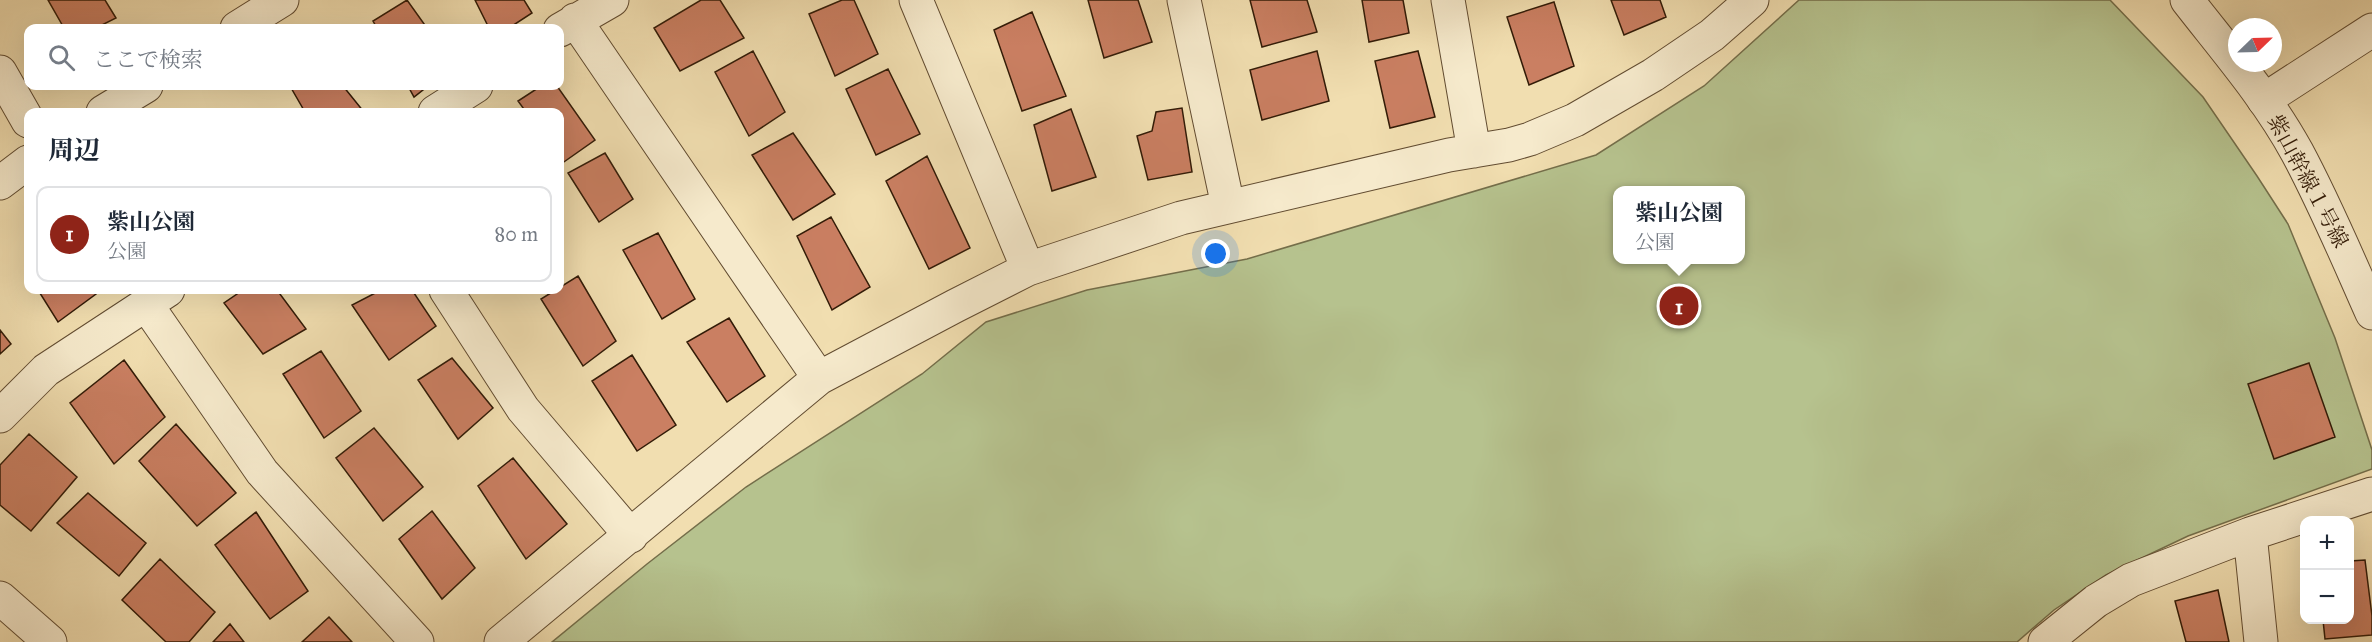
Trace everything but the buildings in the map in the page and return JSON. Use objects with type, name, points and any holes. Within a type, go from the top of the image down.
[{"type":"street","points":[[243,24],[282,0]]},
{"type":"street","points":[[612,0],[567,25],[819,378]]},
{"type":"street","points":[[915,0],[1028,269]]},
{"type":"street","points":[[1184,0],[1228,206]]},
{"type":"street","points":[[1448,0],[1473,151]]},
{"type":"street","points":[[501,642],[819,378],[1028,269],[1181,218],[1449,154],[1530,139],[1603,105],[1712,35],[1752,0]]},
{"type":"street","name":"紫山幹線１号線","points":[[2187,0],[2264,100],[2301,160],[2334,226],[2372,313]]},
{"type":"street","points":[[2264,100],[2372,30]]},
{"type":"street","points":[[0,72],[24,114]]},
{"type":"street","points":[[110,108],[139,90]]},
{"type":"street","points":[[441,108],[470,90]]},
{"type":"street","points":[[0,183],[24,165]]},
{"type":"street","points":[[449,294],[523,409],[631,536]]},
{"type":"street","points":[[0,416],[46,370],[157,297],[262,472],[417,642]]},
{"type":"street","points":[[2045,642],[2096,601],[2131,580],[2250,534],[2372,494]]},
{"type":"street","points":[[2250,534],[2261,642]]},
{"type":"street","points":[[0,598],[50,642]]},
{"type":"green space","points":[[1799,0],[2110,0],[2203,97],[2288,224],[2335,338],[2372,450],[2372,469],[2188,536],[2106,575],[2054,610],[2017,642],[552,642],[746,487],[922,374],[986,322],[1087,290],[1247,259],[1596,155],[1704,86]]},
{"type":"place","name":"紫山公園","points":[[1679,306]]}]
